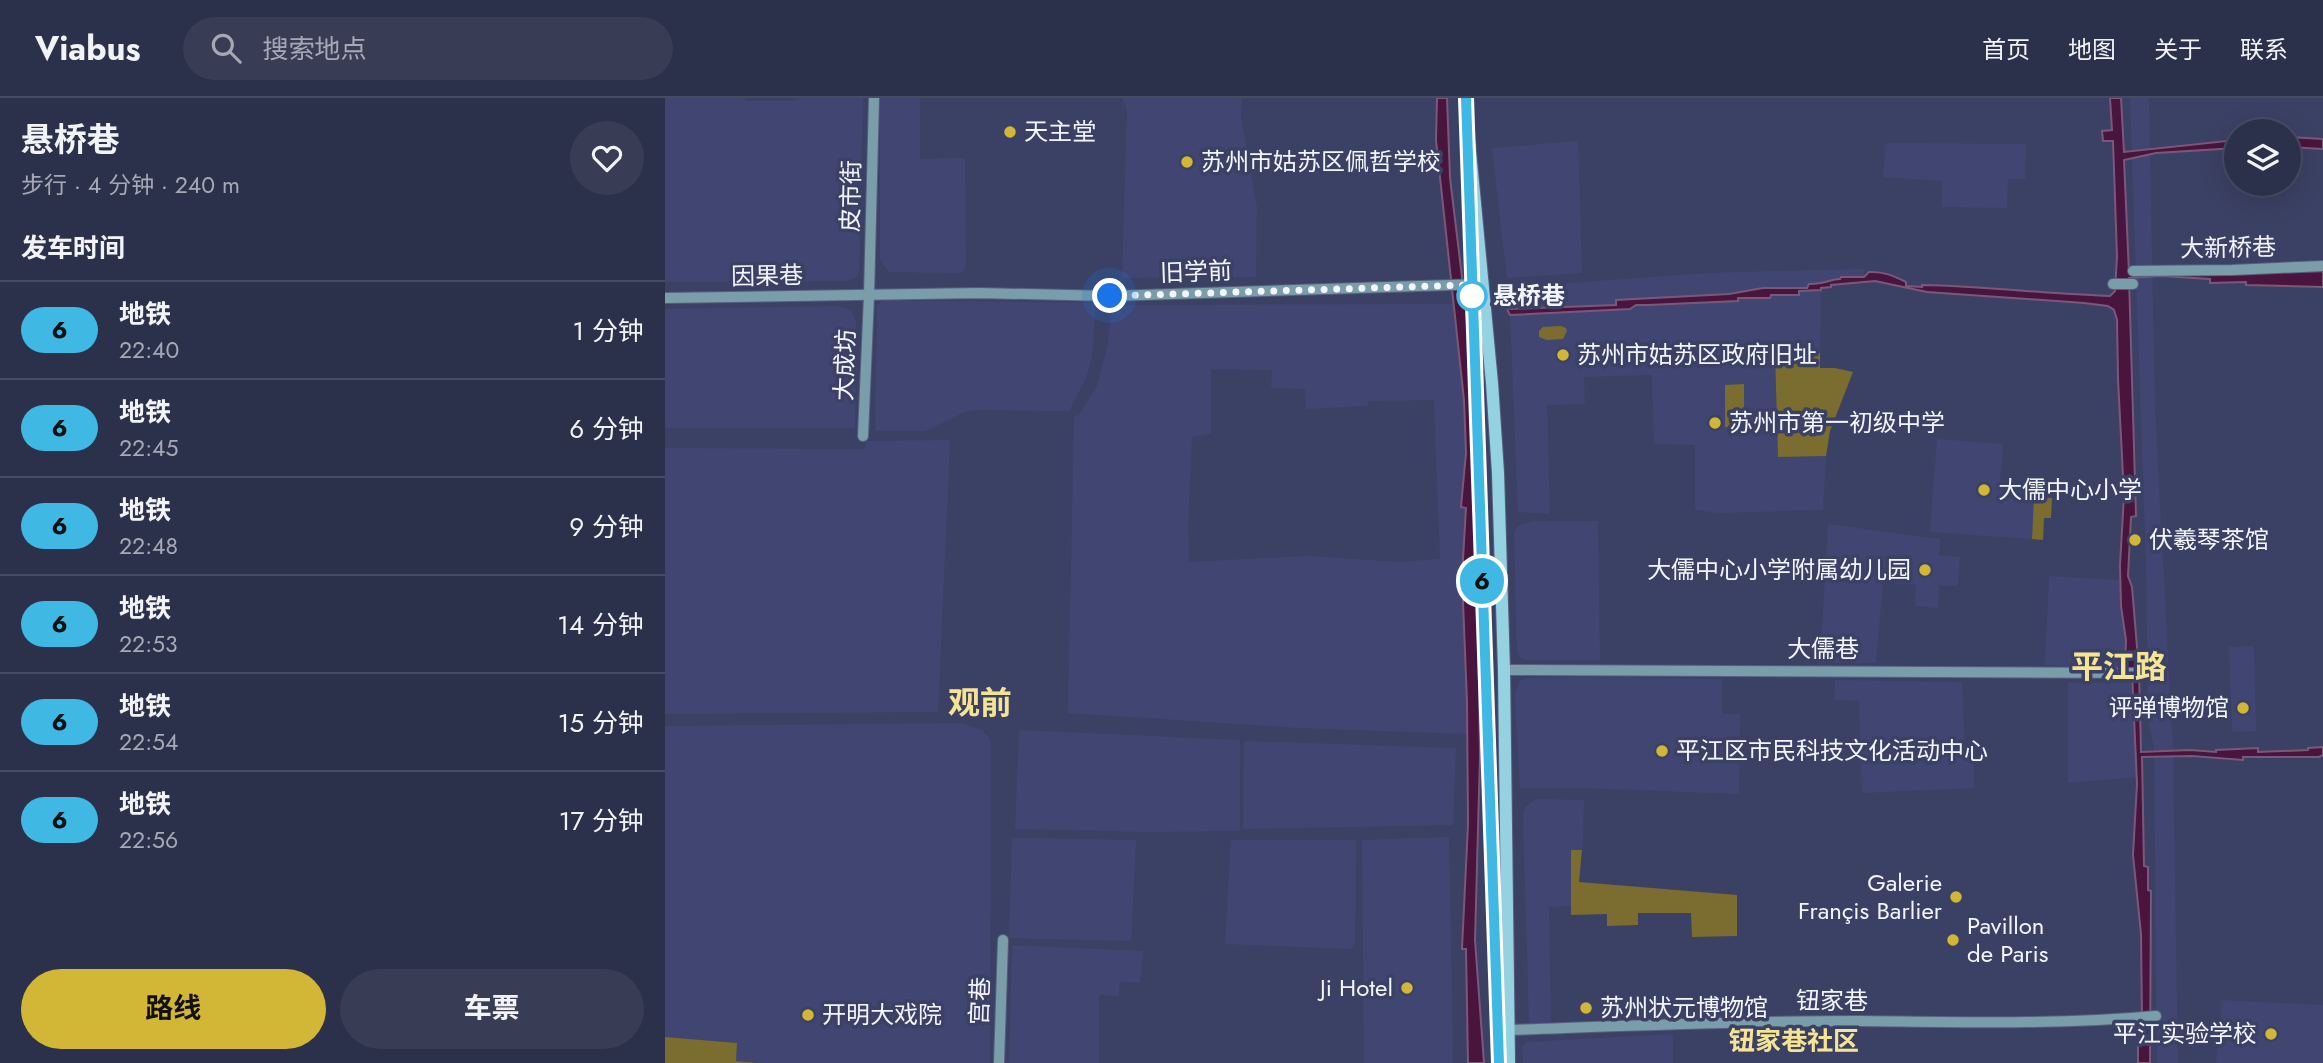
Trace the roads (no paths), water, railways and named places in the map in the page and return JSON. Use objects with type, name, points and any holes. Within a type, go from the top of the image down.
[{"type":"main road","points":[[1465,98],[1496,436],[1504,670],[1509,1063]]},
{"type":"street","name":"皮市街","points":[[869,296],[874,98]]},
{"type":"street","name":"大新桥巷","points":[[2133,271],[2323,266]]},
{"type":"street","name":"旧学前","points":[[869,296],[979,293],[1110,296],[1482,284]]},
{"type":"street","points":[[2113,284],[2132,284]]},
{"type":"street","name":"因果巷","points":[[665,298],[869,296]]},
{"type":"street","name":"大成坊","points":[[863,436],[869,296]]},
{"type":"street","name":"大儒巷","points":[[1504,670],[2138,673]]},
{"type":"street","name":"宫巷","points":[[999,1063],[1003,940]]},
{"type":"street","name":"钮家巷","points":[[1509,1030],[1746,1022],[1989,1023],[2154,1016]]},
{"type":"metro line","name":"6","points":[[1466,98],[1499,1063]]},
{"type":"place","name":"天主堂","points":[[1010,132]]},
{"type":"place","name":"苏州市姑苏区佩哲学校","points":[[1187,162]]},
{"type":"place","name":"悬桥巷","points":[[1472,296]]},
{"type":"place","name":"苏州市姑苏区政府旧址","points":[[1563,355]]},
{"type":"place","name":"苏州市第一初级中学","points":[[1715,423]]},
{"type":"place","name":"大儒中心小学","points":[[1984,490]]},
{"type":"place","name":"伏羲琴茶馆","points":[[2135,540]]},
{"type":"place","name":"大儒中心小学附属幼儿园","points":[[1925,570]]},
{"type":"place","name":"评弹博物馆","points":[[2243,708]]},
{"type":"place","name":"平江区市民科技文化活动中心","points":[[1662,751]]},
{"type":"place","name":"Galerie Françis Barlier","points":[[1956,897]]},
{"type":"place","name":"Pavillon de Paris","points":[[1953,940]]},
{"type":"place","name":"Ji Hotel","points":[[1407,988]]},
{"type":"place","name":"苏州状元博物馆","points":[[1586,1008]]},
{"type":"place","name":"开明大戏院","points":[[808,1015]]},
{"type":"place","name":"平江实验学校","points":[[2271,1034]]},
{"type":"district","name":"平江路","points":[[2119,667]]},
{"type":"district","name":"观前","points":[[980,703]]},
{"type":"district","name":"钮家巷社区","points":[[1794,1041]]}]
